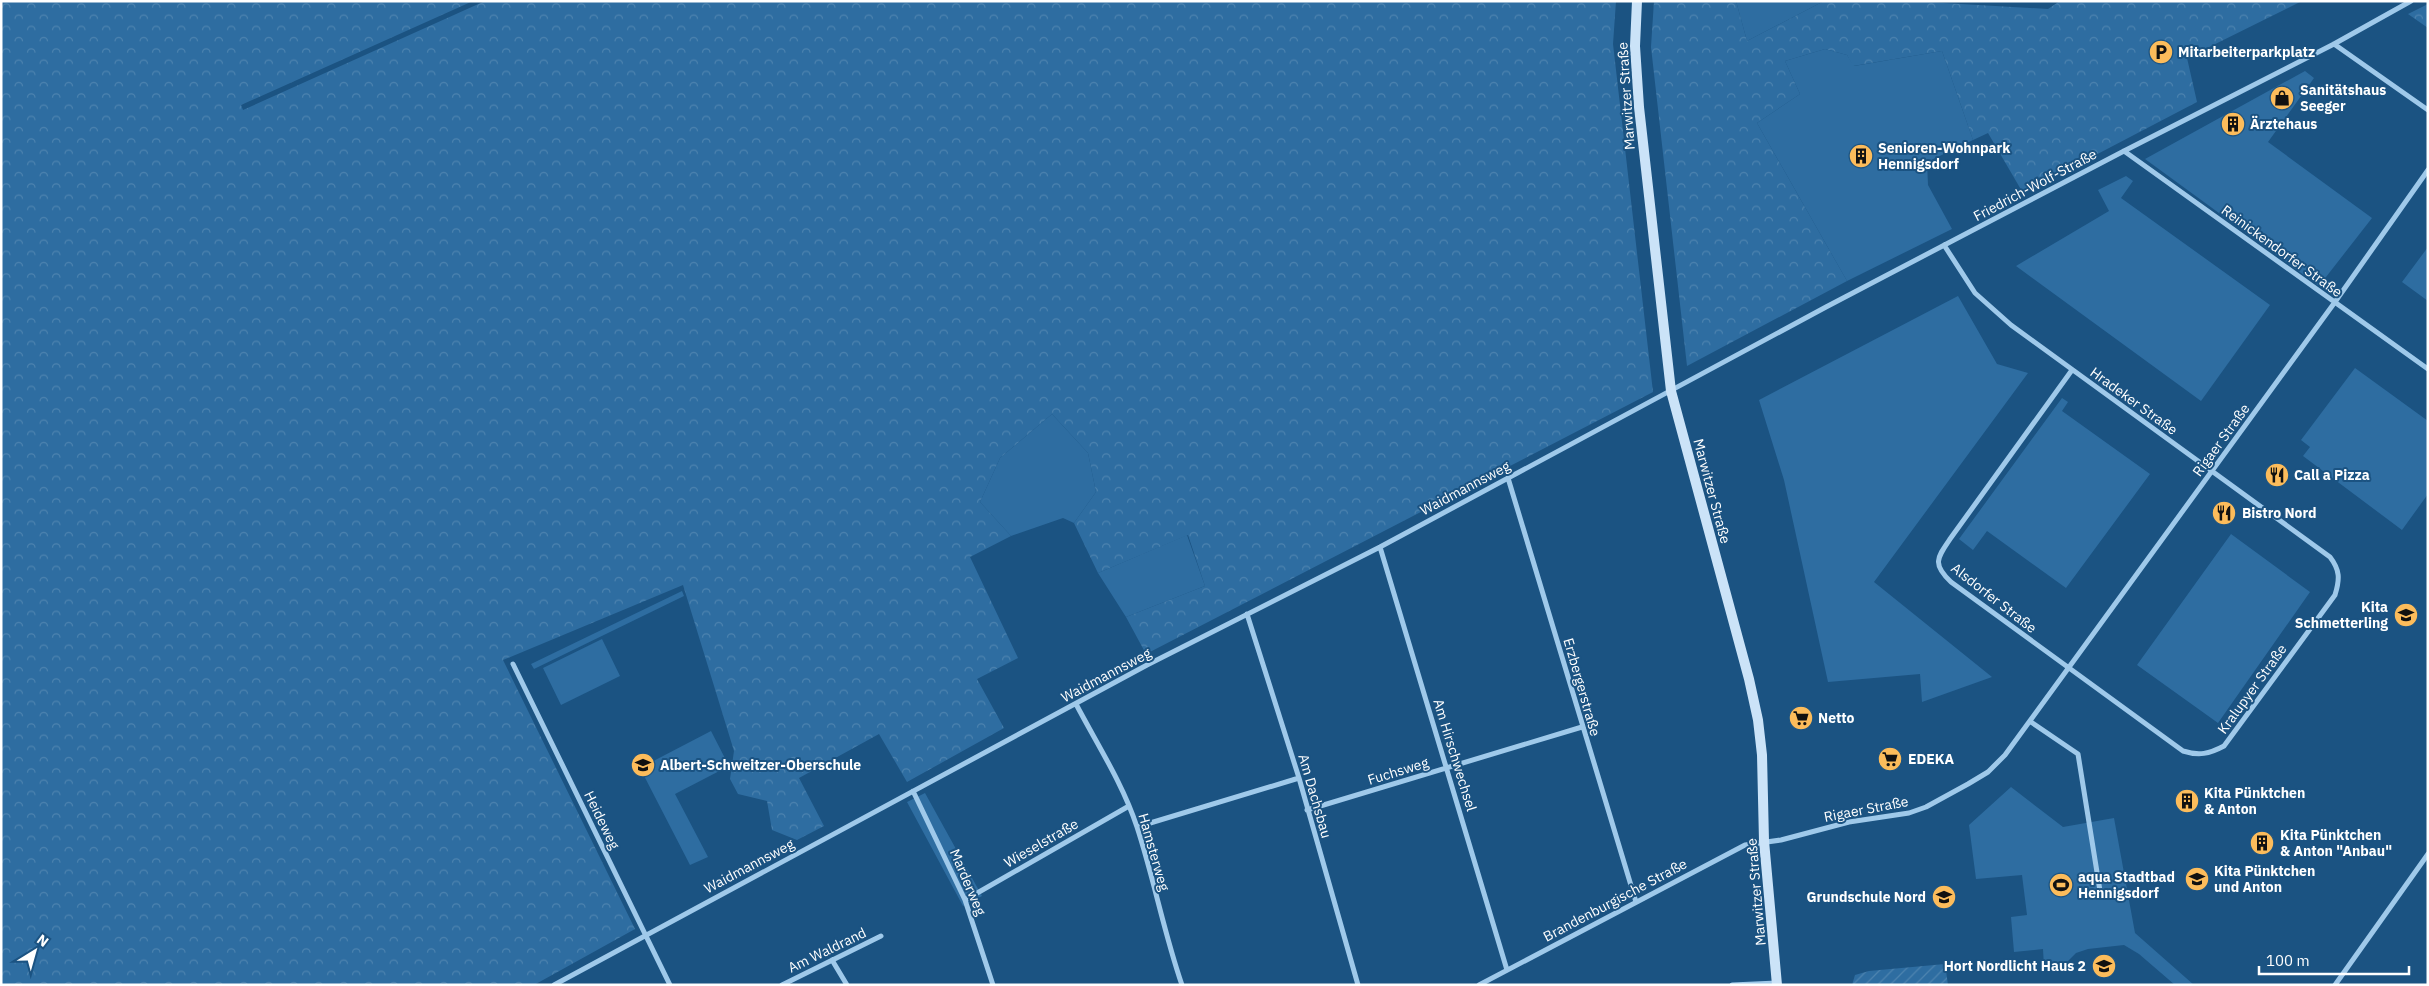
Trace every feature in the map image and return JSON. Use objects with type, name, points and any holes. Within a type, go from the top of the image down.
[{"type":"main road","name":"Marwitzer Straße","points":[[1637,1],[1635,46],[1639,107],[1671,391],[1749,679],[1758,720],[1762,755],[1764,841],[1777,984]]},
{"type":"street","name":"Friedrich-Wolf-Straße","points":[[1671,391],[1944,245],[2334,44],[2411,1]]},
{"type":"street","points":[[2334,44],[2428,110]]},
{"type":"street","name":"Reinickendorfer Straße","points":[[2124,151],[2428,369]]},
{"type":"street","name":"Rigaer Straße","points":[[1764,841],[1781,840],[1850,822],[1909,813],[1926,807],[1988,772],[2005,755],[2031,722],[2335,302],[2428,170]]},
{"type":"street","name":"Hradeker Straße","points":[[1944,245],[1975,294],[2011,325],[2330,557]]},
{"type":"street","name":"Alsdorfer Straße","points":[[2072,370],[1950,539],[1940,555],[1938,563],[1942,573],[1951,582],[2183,750]]},
{"type":"street","name":"Waidmannsweg","points":[[554,985],[646,936],[717,895],[914,790],[1247,614],[1380,547],[1671,391]]},
{"type":"street","name":"Erzbergerstraße","points":[[1508,478],[1636,902]]},
{"type":"street","name":"Am Hirschwechsel","points":[[1380,547],[1507,970]]},
{"type":"street","name":"Kralupyer Straße","points":[[2183,750],[2196,754],[2210,753],[2224,746],[2335,595],[2339,583],[2338,568],[2330,557]]},
{"type":"street","name":"Am Dachsbau","points":[[1247,614],[1299,778],[1358,985]]},
{"type":"street","name":"Heideweg","points":[[513,664],[670,985]]},
{"type":"street","name":"Hamsterweg","points":[[1076,704],[1129,806],[1137,827],[1182,985]]},
{"type":"street","points":[[2031,722],[2078,754],[2101,897]]},
{"type":"street","name":"Fuchsweg","points":[[1307,810],[1582,727]]},
{"type":"street","points":[[1137,827],[1299,778]]},
{"type":"street","name":"Marderweg","points":[[914,790],[964,900],[993,985]]},
{"type":"street","name":"Wieselstraße","points":[[964,900],[1129,806]]},
{"type":"street","name":"Brandenburgische Straße","points":[[1479,985],[1722,856],[1745,845],[1764,841]]},
{"type":"street","points":[[2334,985],[2428,854]]},
{"type":"street","name":"Am Waldrand","points":[[782,985],[881,936]]},
{"type":"street","points":[[832,960],[847,985]]},
{"type":"street","points":[[1732,985],[1777,984]]},
{"type":"green space","points":[[1,1],[473,1],[241,105],[243,110],[485,1],[1616,1],[1613,44],[1653,392],[1146,654],[1126,617],[1205,586],[1188,535],[1098,573],[1074,523],[1096,492],[1088,453],[1052,414],[1000,458],[980,502],[1011,536],[970,557],[1018,658],[977,679],[1004,728],[907,782],[879,734],[799,778],[824,826],[797,840],[772,830],[767,801],[738,794],[730,779],[734,751],[683,585],[503,660],[635,929],[534,985],[1,985]]},
{"type":"green space","points":[[1654,1],[1736,1],[1747,41],[1824,1],[1909,1],[2048,9],[2060,1],[2302,1],[2187,58],[2197,102],[2023,193],[1988,133],[1973,140],[1942,51],[1853,66],[1847,55],[1825,49],[1785,61],[1800,94],[1757,123],[1847,281],[1687,366],[1651,47]]},
{"type":"green space","points":[[1736,1],[1824,1],[1747,41]]},
{"type":"green space","points":[[2428,4],[2428,28],[2408,14]]},
{"type":"green space","points":[[1825,49],[1847,55],[1854,66],[1942,51],[1973,140],[1927,162],[1928,185],[1952,229],[1847,281],[1757,123],[1800,94],[1785,61]]},
{"type":"green space","points":[[2305,71],[2314,78],[2268,142],[2372,218],[2319,286],[2145,159]]},
{"type":"green space","points":[[2126,176],[2133,181],[2121,198],[2270,305],[2201,401],[2016,266],[2109,211],[2098,190]]},
{"type":"green space","points":[[2428,247],[2428,301],[2402,282]]},
{"type":"green space","points":[[1958,296],[1997,364],[2028,373],[1874,582],[1992,677],[1922,702],[1920,674],[1828,682],[1784,480],[1759,400]]},
{"type":"green space","points":[[2355,368],[2428,421],[2428,494],[2402,530],[2303,456],[2310,447],[2301,440]]},
{"type":"green space","points":[[2062,398],[2068,402],[2062,411],[2150,474],[2066,588],[1987,531],[1973,550],[1959,539]]},
{"type":"green space","points":[[1052,414],[1088,453],[1096,492],[1074,523],[1063,518],[1011,536],[980,502],[1000,458]]},
{"type":"green space","points":[[2231,534],[2310,592],[2218,723],[2137,665]]},
{"type":"green space","points":[[1187,535],[1205,586],[1126,617],[1098,573]]},
{"type":"green space","points":[[682,591],[684,596],[534,669],[531,664]]},
{"type":"green space","points":[[602,639],[620,676],[561,705],[543,668]]},
{"type":"green space","points":[[711,731],[729,766],[675,794],[708,857],[690,865],[640,768]]},
{"type":"green space","points":[[2011,787],[2063,827],[2114,818],[2135,933],[2194,985],[2175,985],[2139,954],[2124,945],[2088,949],[2076,953],[2065,964],[2044,967],[2043,949],[2014,952],[2011,917],[2027,915],[2022,875],[1976,879],[1969,825]]},
{"type":"green space","points":[[925,793],[982,896],[963,906],[907,802]]},
{"type":"green space","points":[[1945,964],[1948,985],[1852,985],[1855,975],[1869,971]]},
{"type":"place","name":"Mitarbeiterparkplatz","points":[[2161,52]]},
{"type":"place","name":"Sanitätshaus Seeger","points":[[2282,98]]},
{"type":"place","name":"Ärztehaus","points":[[2233,124]]},
{"type":"place","name":"Senioren-Wohnpark Hennigsdorf","points":[[1861,156]]},
{"type":"place","name":"Call a Pizza","points":[[2277,475]]},
{"type":"place","name":"Bistro Nord","points":[[2224,513]]},
{"type":"place","name":"Kita Schmetterling","points":[[2406,615]]},
{"type":"place","name":"Netto","points":[[1801,718]]},
{"type":"place","name":"EDEKA","points":[[1890,759]]},
{"type":"place","name":"Albert-Schweitzer-Oberschule","points":[[643,765]]},
{"type":"place","name":"Kita Pünktchen & Anton","points":[[2187,801]]},
{"type":"place","name":"Kita Pünktchen & Anton \"Anbau\"","points":[[2262,843]]},
{"type":"place","name":"Kita Pünktchen und Anton","points":[[2197,879]]},
{"type":"place","name":"aqua Stadtbad Hennigsdorf","points":[[2061,885]]},
{"type":"place","name":"Grundschule Nord","points":[[1944,897]]},
{"type":"place","name":"Hort Nordlicht Haus 2","points":[[2104,966]]}]
